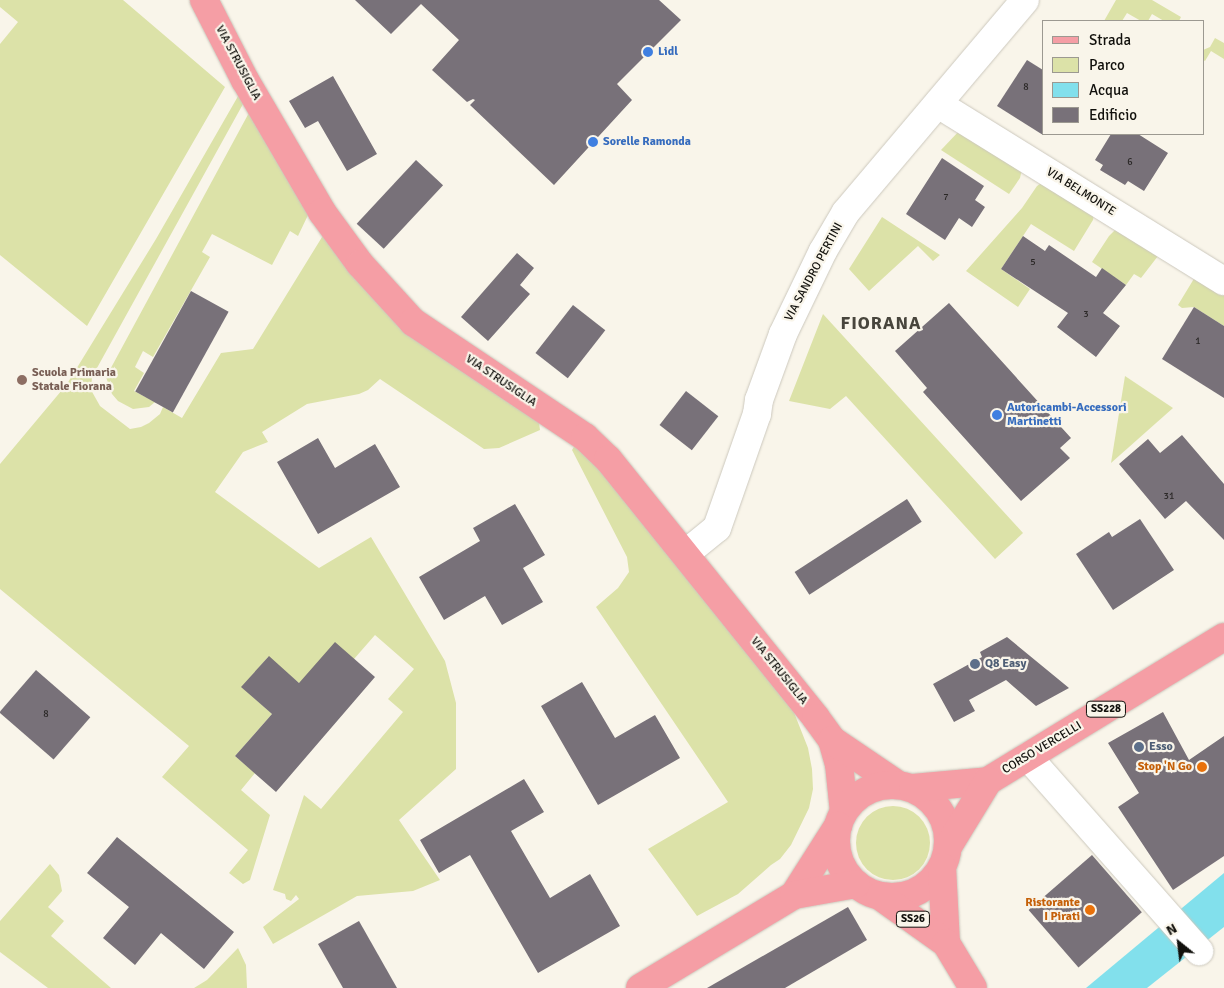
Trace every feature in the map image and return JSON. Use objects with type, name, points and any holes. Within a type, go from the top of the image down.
[{"type":"main road","name":"VIA STRUSIGLIA","points":[[204,0],[245,80],[322,212],[360,264],[413,322],[585,437],[608,459],[832,740],[905,786]]},
{"type":"main road","name":"CORSO VERCELLI","points":[[946,856],[988,782],[1224,637]]},
{"type":"main road","name":"VIA STRUSIGLIA","points":[[832,740],[839,764],[841,818]]},
{"type":"main road","name":"CORSO VERCELLI","points":[[905,786],[988,782]]},
{"type":"main road","points":[[640,988],[794,895],[868,890],[897,896],[917,891],[930,882],[946,856],[948,832],[938,807],[924,794],[905,786],[880,786],[862,793],[841,818],[794,895]]},
{"type":"main road","points":[[841,818],[836,843],[838,854],[845,872],[868,890]]},
{"type":"main road","name":"SS26","points":[[946,856],[946,943]]},
{"type":"main road","name":"SS26","points":[[868,890],[946,943],[973,988]]},
{"type":"street","name":"VIA SANDRO PERTINI","points":[[685,554],[717,528],[783,334],[823,251],[846,212],[1025,0]]},
{"type":"street","name":"VIA BELMONTE","points":[[938,104],[1224,281]]},
{"type":"street","points":[[1028,757],[1199,951]]},
{"type":"green space","points":[[0,0],[123,0],[225,87],[87,326],[0,255],[0,44],[18,22],[0,7]]},
{"type":"green space","points":[[1116,0],[1152,0],[1181,17],[1180,20],[1162,20],[1152,14],[1149,20],[1139,20],[1127,13],[1123,20],[1105,20]]},
{"type":"green space","points":[[1215,38],[1224,43],[1224,59],[1211,51],[1204,60],[1204,50],[1210,47]]},
{"type":"green space","points":[[241,91],[248,95],[92,377],[91,390],[100,406],[130,429],[149,423],[160,414],[163,407],[182,418],[221,353],[253,349],[327,229],[539,423],[540,430],[499,448],[484,449],[380,379],[368,390],[359,394],[307,404],[262,432],[268,442],[243,452],[215,492],[319,568],[371,537],[445,661],[456,703],[456,769],[399,820],[440,880],[413,891],[357,896],[273,944],[263,927],[299,899],[296,895],[291,901],[286,899],[285,894],[273,890],[304,795],[321,809],[403,712],[388,699],[414,669],[375,635],[354,659],[299,683],[268,657],[242,687],[272,714],[235,756],[255,773],[241,790],[270,815],[250,880],[243,884],[229,873],[248,850],[162,777],[189,746],[0,589],[0,464],[67,384],[156,239]]},
{"type":"green space","points":[[251,109],[309,213],[298,236],[290,231],[272,265],[212,234],[202,252],[210,257],[153,357],[143,351],[135,367],[144,373],[134,391],[155,402],[149,407],[133,409],[118,401],[112,394],[106,377]]},
{"type":"green space","points":[[960,130],[1022,169],[1020,178],[1009,194],[941,150]]},
{"type":"green space","points":[[1044,181],[1094,213],[1093,220],[1074,251],[1031,224],[1001,269],[1030,289],[1018,307],[966,271],[1022,208],[1037,186]]},
{"type":"green space","points":[[882,217],[940,255],[933,261],[918,246],[869,291],[849,269]]},
{"type":"green space","points":[[1116,229],[1158,256],[1141,278],[1134,274],[1126,285],[1092,262],[1109,236]]},
{"type":"green space","points":[[1195,277],[1224,295],[1224,326],[1194,307],[1182,308],[1178,305]]},
{"type":"green space","points":[[823,314],[1023,533],[995,559],[846,396],[830,409],[789,401]]},
{"type":"green space","points":[[1125,376],[1173,408],[1111,463]]},
{"type":"green space","points":[[577,442],[589,451],[793,710],[808,748],[813,789],[809,808],[791,845],[780,859],[738,894],[697,916],[648,849],[728,802],[596,607],[618,588],[629,572],[627,557],[572,450]]},
{"type":"green space","points":[[893,806],[907,809],[919,817],[927,829],[930,843],[927,857],[919,869],[907,877],[893,880],[879,877],[867,869],[859,857],[856,843],[859,829],[867,817],[879,809]]},
{"type":"green space","points":[[50,864],[59,875],[62,891],[48,907],[64,921],[51,936],[111,988],[48,988],[0,952],[0,921]]},
{"type":"green space","points":[[238,948],[246,965],[247,988],[194,988],[207,980]]},
{"type":"water","points":[[1224,873],[1224,927],[1147,988],[1086,988]]},
{"type":"building","points":[[355,0],[659,0],[681,20],[617,84],[632,100],[554,185],[470,105],[475,100],[467,102],[432,70],[459,40],[421,4],[391,34]]},
{"type":"building","points":[[1027,60],[1042,69],[1042,134],[997,106]]},
{"type":"building","points":[[333,76],[377,154],[347,171],[318,121],[305,128],[289,101]]},
{"type":"building","points":[[1110,135],[1140,135],[1168,153],[1144,191],[1128,181],[1125,185],[1100,170],[1103,165],[1095,160]]},
{"type":"building","points":[[942,158],[984,186],[975,200],[985,207],[972,227],[959,218],[945,240],[906,214]]},
{"type":"building","points":[[416,160],[443,185],[384,249],[357,224]]},
{"type":"building","points":[[1023,236],[1045,251],[1049,245],[1096,277],[1102,268],[1126,285],[1103,313],[1120,326],[1096,357],[1057,327],[1068,313],[1001,269]]},
{"type":"building","points":[[517,253],[534,268],[520,285],[530,294],[488,341],[461,317]]},
{"type":"building","points":[[191,291],[229,312],[173,412],[135,392]]},
{"type":"building","name":"Autoricambi-Accessori Martinetti","points":[[949,303],[1071,438],[1060,448],[1070,458],[1021,501],[923,392],[927,388],[895,351]]},
{"type":"building","points":[[573,305],[605,330],[568,378],[535,353]]},
{"type":"building","points":[[1194,307],[1224,326],[1224,398],[1162,359]]},
{"type":"building","points":[[686,391],[718,416],[692,450],[660,425]]},
{"type":"building","points":[[1182,435],[1224,484],[1224,540],[1186,501],[1165,519],[1119,464],[1148,439],[1160,453]]},
{"type":"building","points":[[318,438],[335,468],[375,444],[400,487],[318,534],[277,462]]},
{"type":"building","points":[[907,499],[922,522],[809,595],[795,572]]},
{"type":"building","points":[[515,504],[545,555],[523,568],[543,602],[502,625],[485,596],[444,620],[419,577],[480,541],[473,528]]},
{"type":"building","points":[[1140,519],[1174,570],[1113,610],[1076,554],[1109,532],[1112,537]]},
{"type":"building","points":[[1007,637],[1069,688],[1036,706],[1006,680],[969,700],[975,711],[954,722],[933,684],[982,657],[980,652]]},
{"type":"building","points":[[335,642],[375,677],[276,792],[235,756],[272,714],[241,687],[269,656],[299,683]]},
{"type":"building","points":[[36,670],[90,717],[54,759],[0,713]]},
{"type":"building","points":[[582,682],[615,738],[655,715],[680,758],[598,805],[541,706]]},
{"type":"building","points":[[1163,712],[1189,760],[1224,736],[1224,856],[1173,890],[1118,807],[1139,793],[1108,743]]},
{"type":"building","points":[[524,779],[544,812],[511,831],[550,898],[590,874],[620,926],[538,973],[470,855],[439,873],[420,840]]},
{"type":"building","points":[[117,837],[234,932],[204,969],[161,933],[135,965],[103,938],[129,907],[87,873]]},
{"type":"building","points":[[1092,855],[1142,912],[1078,967],[1029,910]]},
{"type":"building","points":[[848,907],[867,940],[785,988],[707,988]]},
{"type":"building","points":[[359,921],[397,988],[343,988],[318,944]]},
{"type":"place","name":"Lidl","points":[[648,52]]},
{"type":"place","name":"Sorelle Ramonda","points":[[593,142]]},
{"type":"place","name":"Scuola Primaria Statale Fiorana","points":[[22,380]]},
{"type":"place","name":"Autoricambi-Accessori Martinetti","points":[[997,415]]},
{"type":"place","name":"Q8 Easy","points":[[975,664]]},
{"type":"place","name":"Esso","points":[[1139,747]]},
{"type":"place","name":"Stop 'N Go","points":[[1202,767]]},
{"type":"place","name":"Ristorante I Pirati","points":[[1090,910]]},
{"type":"district","name":"FIORANA","points":[[881,323]]}]
